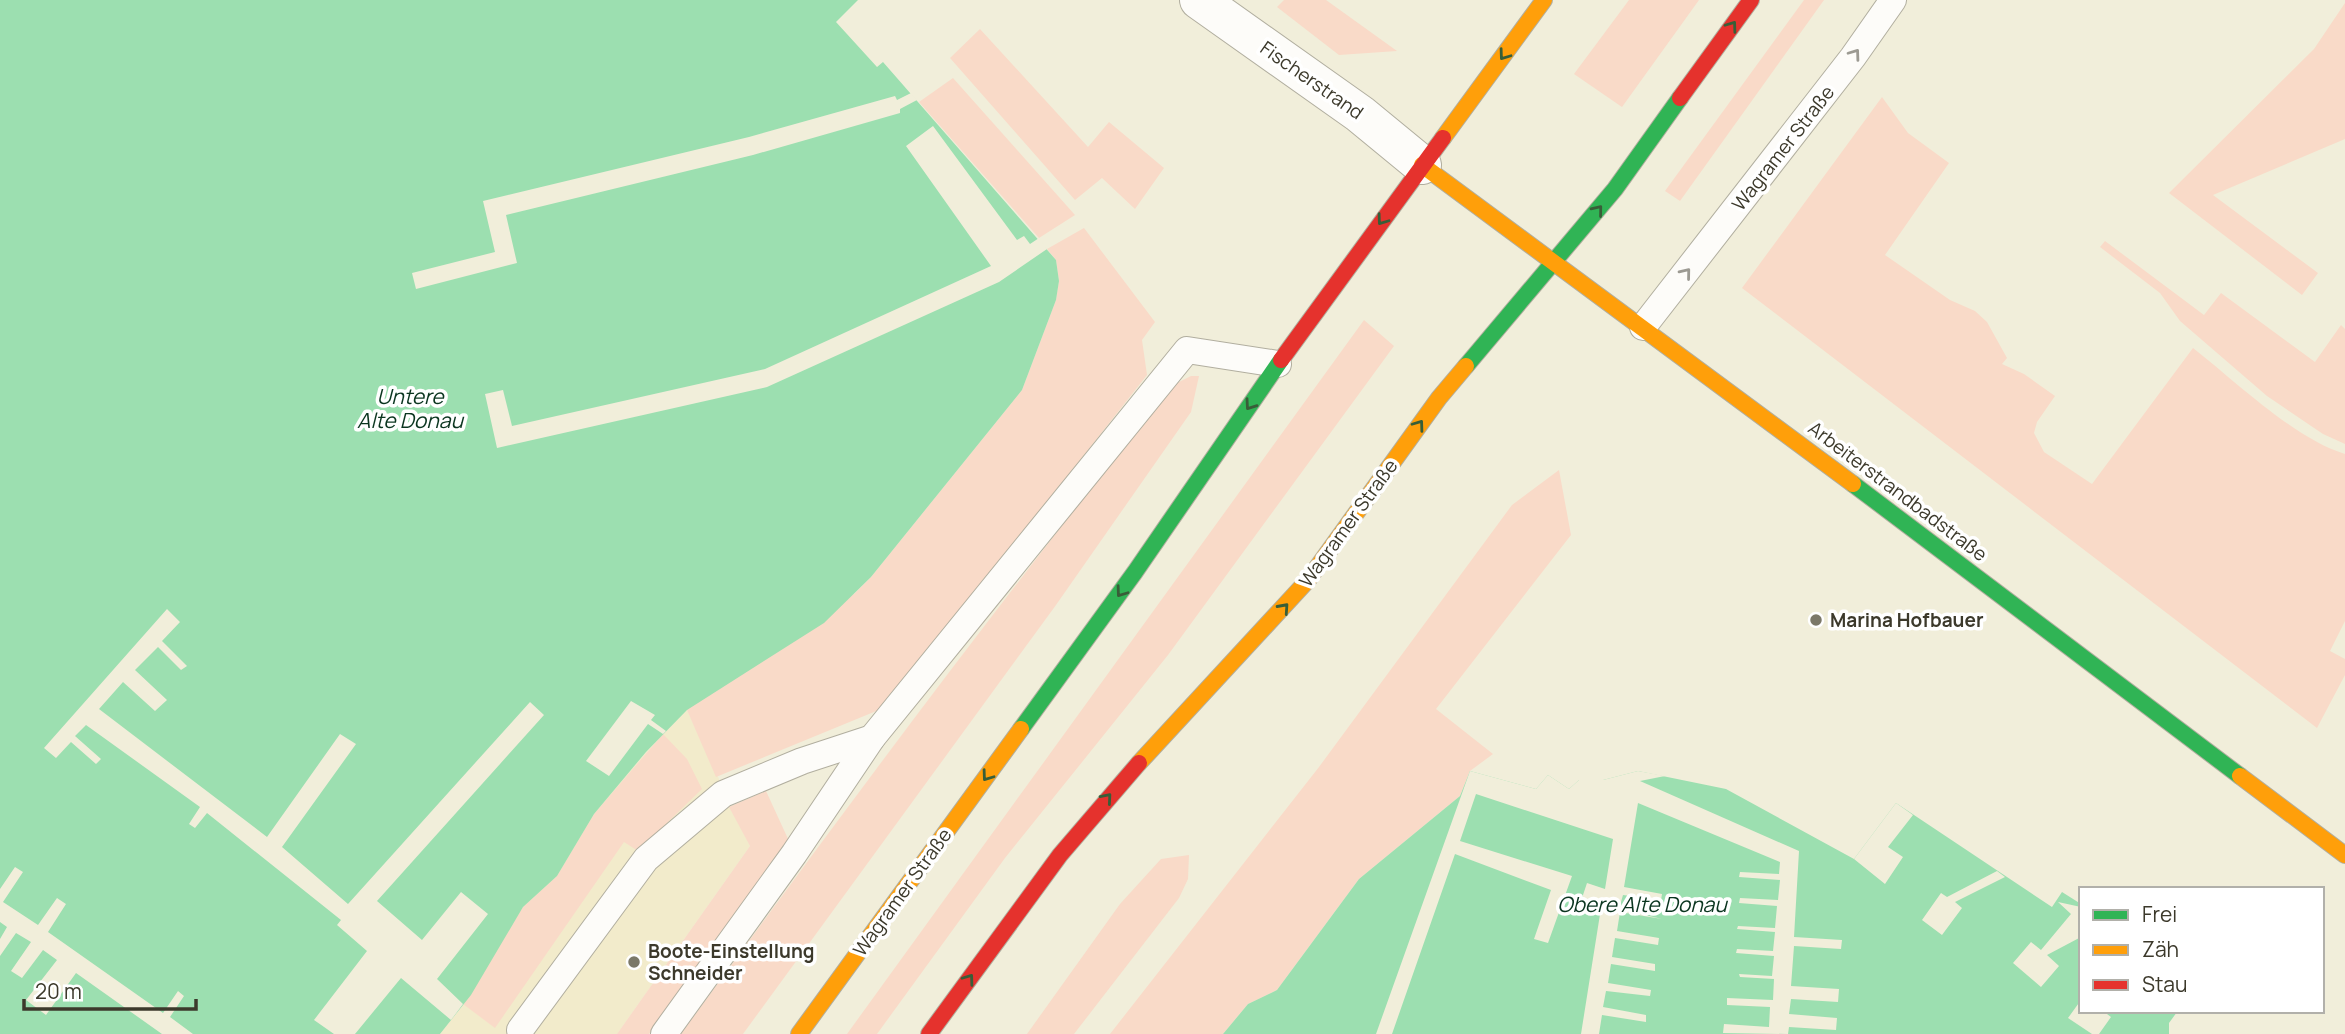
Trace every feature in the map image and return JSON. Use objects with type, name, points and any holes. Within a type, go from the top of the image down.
[{"type":"main road","name":"Wagramer Straße","points":[[799,1034],[1135,572],[1278,364],[1544,0]]},
{"type":"main road","name":"Wagramer Straße","points":[[929,1034],[1060,855],[1147,753],[1308,580],[1463,367],[1615,189],[1751,0]]},
{"type":"main road","name":"Arbeiterstrandbadstraße","points":[[1422,165],[1643,327],[2345,855]]},
{"type":"street","name":"Fischerstrand","points":[[1199,0],[1360,114],[1422,165]]},
{"type":"lane","name":"Wagramer Straße","points":[[1643,327],[1829,89],[1893,0]]},
{"type":"lane","points":[[664,1034],[794,854],[872,738],[1186,350],[1278,364]]},
{"type":"lane","points":[[520,1030],[646,859],[723,793],[802,761],[872,738]]},
{"type":"shaded area","points":[[1284,0],[1326,0],[1397,51],[1339,55],[1277,7]]},
{"type":"shaded area","points":[[1629,0],[1699,0],[1622,107],[1574,74]]},
{"type":"shaded area","points":[[1804,0],[1824,0],[1680,201],[1665,191]]},
{"type":"shaded area","points":[[2345,3],[2345,139],[2213,195],[2318,273],[2302,295],[2169,193],[2314,49]]},
{"type":"shaded area","points":[[980,29],[1088,147],[1109,122],[1164,168],[1135,209],[1102,178],[1075,200],[950,58]]},
{"type":"shaded area","points":[[953,78],[1075,215],[1039,238],[919,102]]},
{"type":"shaded area","points":[[1882,97],[1908,133],[1949,163],[1885,255],[1950,300],[1975,311],[1987,322],[2007,358],[2002,364],[2024,374],[2055,396],[2037,422],[2034,433],[2044,452],[2092,484],[2193,348],[2286,423],[2326,447],[2345,454],[2345,621],[2330,651],[2345,659],[2345,675],[2317,728],[1742,288]]},
{"type":"shaded area","points":[[1084,228],[1155,322],[1142,340],[1147,375],[886,707],[716,777],[687,710],[672,695],[854,594],[871,577],[1022,390],[1056,300],[1059,281],[1056,260],[1047,249]]},
{"type":"shaded area","points":[[2105,241],[2204,315],[2221,293],[2315,362],[2341,325],[2345,329],[2345,444],[2323,434],[2267,396],[2180,321],[2160,293],[2100,247]]},
{"type":"shaded area","points":[[1364,320],[1394,346],[1168,655],[1005,858],[877,1034],[847,1034]]},
{"type":"shaded area","points":[[1191,376],[1199,376],[1191,412],[1056,605],[743,1034],[681,1034],[862,788],[1047,545],[1173,385]]},
{"type":"shaded area","points":[[1559,470],[1571,535],[1436,709],[1493,754],[1470,771],[1460,796],[1359,879],[1277,990],[1248,1004],[1223,1034],[1110,1034],[1319,767],[1512,505]]},
{"type":"shaded area","points":[[687,710],[750,846],[617,1034],[440,1034],[471,995],[523,907],[557,876],[594,814],[646,752]]},
{"type":"shaded area","points":[[663,734],[687,759],[702,789],[638,851],[624,842],[495,1028],[463,1004],[523,907],[557,876],[594,814]]},
{"type":"shaded area","points":[[766,791],[789,841],[649,1034],[617,1034],[750,846],[729,807]]},
{"type":"shaded area","points":[[1189,855],[1188,879],[1179,898],[1074,1034],[1027,1034],[1120,904],[1161,859]]},
{"type":"water","name":"Untere Alte Donau","points":[[0,0],[858,0],[836,22],[877,67],[883,62],[1056,260],[1059,281],[1056,300],[1022,390],[871,577],[824,623],[687,710],[646,752],[594,814],[557,876],[523,907],[471,995],[440,1034],[0,1034]]},
{"type":"water","name":"Obere Alte Donau","points":[[1470,771],[1536,789],[1548,775],[1569,789],[1579,780],[1603,780],[1638,771],[1726,789],[1854,859],[1896,803],[2052,907],[2062,892],[2079,903],[2079,1013],[2176,1013],[2169,1023],[2169,1034],[1223,1034],[1248,1004],[1277,990],[1359,879],[1460,796]]},
{"type":"pier","points":[[911,93],[917,100],[900,109],[900,113],[753,155],[506,215],[517,263],[416,289],[412,273],[495,252],[483,201],[749,137],[895,96],[897,100]]},
{"type":"pier","points":[[933,126],[1017,240],[1024,236],[1030,244],[1039,238],[1047,249],[999,282],[767,387],[497,448],[485,394],[503,390],[512,426],[765,369],[991,266],[906,146]]},
{"type":"pier","points":[[167,609],[180,622],[162,641],[187,666],[181,670],[158,647],[135,670],[167,700],[155,711],[123,682],[99,709],[267,837],[340,734],[356,744],[282,847],[348,904],[530,702],[544,715],[377,901],[422,940],[461,892],[488,914],[437,979],[463,1004],[451,1020],[401,978],[355,1034],[334,1034],[314,1020],[367,951],[337,925],[341,920],[207,813],[195,828],[189,824],[200,807],[86,725],[75,736],[101,759],[96,764],[71,742],[56,758],[44,748]]},
{"type":"pier","points":[[631,701],[655,715],[651,720],[666,731],[663,734],[648,724],[609,776],[586,761]]},
{"type":"pier","points":[[1470,771],[1536,789],[1548,775],[1569,789],[1579,780],[1603,780],[1638,771],[1665,776],[1640,781],[1799,851],[1794,937],[1842,940],[1841,949],[1794,946],[1791,986],[1839,989],[1838,1002],[1791,999],[1789,1014],[1837,1018],[1836,1030],[1789,1027],[1788,1034],[1723,1033],[1724,1024],[1769,1027],[1770,1007],[1727,1005],[1727,998],[1773,1000],[1774,979],[1740,977],[1739,974],[1772,976],[1774,956],[1736,953],[1737,949],[1773,951],[1775,932],[1737,929],[1738,926],[1775,928],[1777,906],[1739,903],[1740,898],[1778,900],[1780,880],[1739,877],[1740,872],[1779,874],[1780,862],[1638,803],[1624,887],[1662,894],[1661,900],[1623,895],[1619,909],[1662,919],[1620,912],[1617,931],[1659,938],[1658,945],[1615,938],[1612,957],[1655,964],[1655,971],[1611,964],[1608,983],[1651,990],[1650,996],[1606,991],[1603,1007],[1646,1015],[1646,1022],[1602,1015],[1599,1034],[1581,1034],[1601,908],[1581,901],[1587,883],[1605,889],[1613,839],[1476,794],[1460,841],[1572,876],[1548,943],[1534,939],[1551,890],[1455,854],[1392,1034],[1376,1034]]},
{"type":"pier","points":[[1896,803],[1913,815],[1888,847],[1903,857],[1885,884],[1854,859]]},
{"type":"pier","points":[[15,867],[23,872],[3,902],[38,925],[57,898],[66,904],[48,932],[163,1013],[178,991],[184,996],[170,1017],[193,1034],[162,1034],[76,973],[46,1015],[26,1000],[57,960],[43,950],[22,978],[11,971],[31,942],[16,933],[0,956],[0,939],[7,927],[0,922],[0,889]]},
{"type":"pier","points":[[1997,871],[2005,877],[1955,902],[1962,908],[1942,935],[1922,920],[1941,893],[1947,897]]},
{"type":"pier","points":[[2058,902],[2079,907],[2079,938],[2047,955],[2059,966],[2041,987],[2013,963],[2031,942],[2041,950],[2071,914]]},
{"type":"pier","points":[[2079,1003],[2079,1013],[2106,1013],[2111,1017],[2099,1034],[2092,1034],[2068,1018]]},
{"type":"traffic: fast","points":[[1466,366],[1615,189],[1680,98]]},
{"type":"traffic: fast","points":[[1021,729],[1135,572],[1281,360]]},
{"type":"traffic: fast","points":[[1853,484],[2240,776]]},
{"type":"traffic: slow","points":[[1443,138],[1544,0]]},
{"type":"traffic: slow","points":[[1422,165],[1853,484]]},
{"type":"traffic: slow","points":[[1139,763],[1308,580],[1439,398],[1466,366]]},
{"type":"traffic: slow","points":[[799,1034],[1021,729]]},
{"type":"traffic: slow","points":[[2240,776],[2345,855]]},
{"type":"traffic: jam","points":[[1680,98],[1751,0]]},
{"type":"traffic: jam","points":[[1281,360],[1443,138]]},
{"type":"traffic: jam","points":[[929,1034],[1060,855],[1139,763]]},
{"type":"place","name":"Marina Hofbauer","points":[[1816,620]]},
{"type":"place","name":"Boote-Einstellung Schneider","points":[[634,962]]}]
